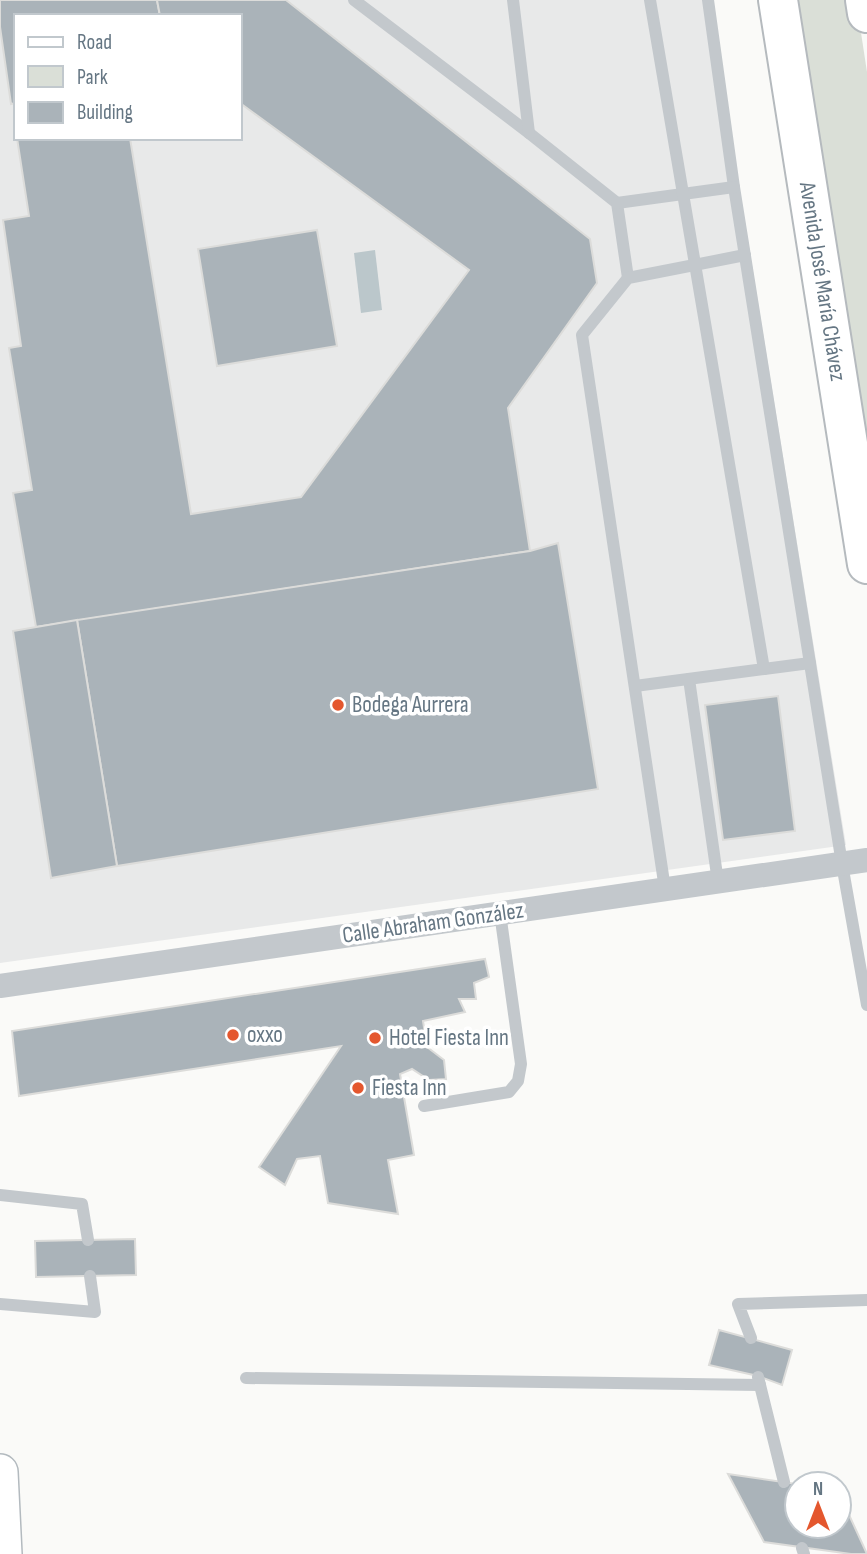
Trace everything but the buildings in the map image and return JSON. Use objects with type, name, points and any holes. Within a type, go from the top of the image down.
[{"type":"main road","name":"Avenida José María Chávez","points":[[778,0],[867,564]]},
{"type":"main road","points":[[865,0],[867,13]]},
{"type":"main road","points":[[0,1472],[4,1554]]},
{"type":"street","name":"Calle Abraham González","points":[[0,986],[867,860]]},
{"type":"lane","points":[[354,0],[617,203],[628,278]]},
{"type":"lane","points":[[513,0],[529,134]]},
{"type":"lane","points":[[650,0],[764,669]]},
{"type":"lane","points":[[708,0],[744,256],[867,1005]]},
{"type":"lane","points":[[617,203],[734,187]]},
{"type":"lane","points":[[665,889],[582,335],[628,278],[744,256]]},
{"type":"lane","points":[[635,686],[810,663]]},
{"type":"lane","points":[[689,679],[718,882]]},
{"type":"lane","points":[[424,1106],[509,1092],[518,1081],[521,1064],[500,913]]},
{"type":"lane","points":[[0,1195],[82,1205],[88,1240]]},
{"type":"lane","points":[[0,1304],[95,1312],[90,1276]]},
{"type":"lane","points":[[751,1338],[738,1304],[867,1300]]},
{"type":"lane","points":[[246,1378],[759,1380],[783,1478]]},
{"type":"shaded area","points":[[0,0],[709,0],[846,845],[0,963]]},
{"type":"shaded area","points":[[375,250],[382,310],[361,313],[354,253]]},
{"type":"green space","points":[[788,0],[856,0],[867,72],[867,503]]},
{"type":"place","name":"Bodega Aurrera","points":[[338,705]]},
{"type":"place","name":"oxxo","points":[[233,1035]]},
{"type":"place","name":"Hotel Fiesta Inn","points":[[375,1038]]},
{"type":"place","name":"Fiesta Inn","points":[[358,1088]]}]
